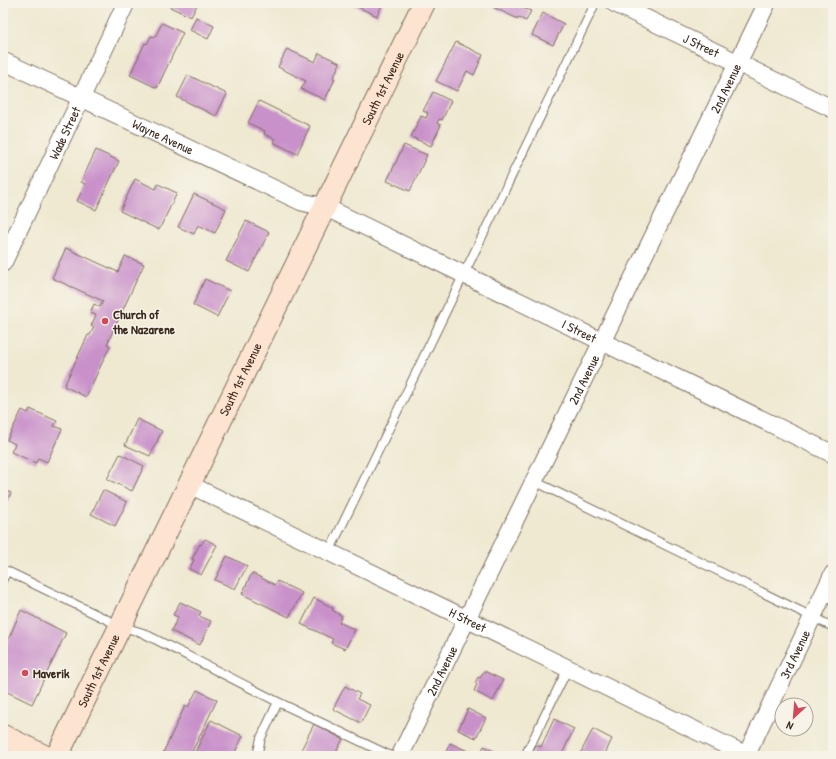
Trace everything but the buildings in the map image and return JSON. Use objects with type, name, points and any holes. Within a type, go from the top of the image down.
[{"type":"main road","name":"South 1st Avenue","points":[[57,756],[188,484],[424,3]]},
{"type":"main road","points":[[3,736],[44,756]]},
{"type":"street","name":"Wade Street","points":[[3,263],[126,3]]},
{"type":"street","name":"J Street","points":[[614,3],[833,109]]},
{"type":"street","name":"2nd Avenue","points":[[400,756],[767,3]]},
{"type":"street","name":"Wayne Avenue","points":[[3,60],[302,202],[325,207]]},
{"type":"street","name":"I Street","points":[[325,207],[833,454]]},
{"type":"street","name":"H Street","points":[[188,484],[747,756]]},
{"type":"street","name":"3rd Avenue","points":[[747,756],[833,574]]},
{"type":"lane","points":[[329,552],[593,8],[592,3]]},
{"type":"lane","points":[[534,481],[833,627]]},
{"type":"lane","points":[[3,579],[7,571],[120,626],[143,633],[278,702],[391,756]]},
{"type":"lane","points":[[525,756],[568,668]]},
{"type":"lane","points":[[257,756],[261,738],[278,702]]},
{"type":"place","name":"Church of the Nazarene","points":[[105,321]]},
{"type":"place","name":"Maverik","points":[[25,673]]}]
